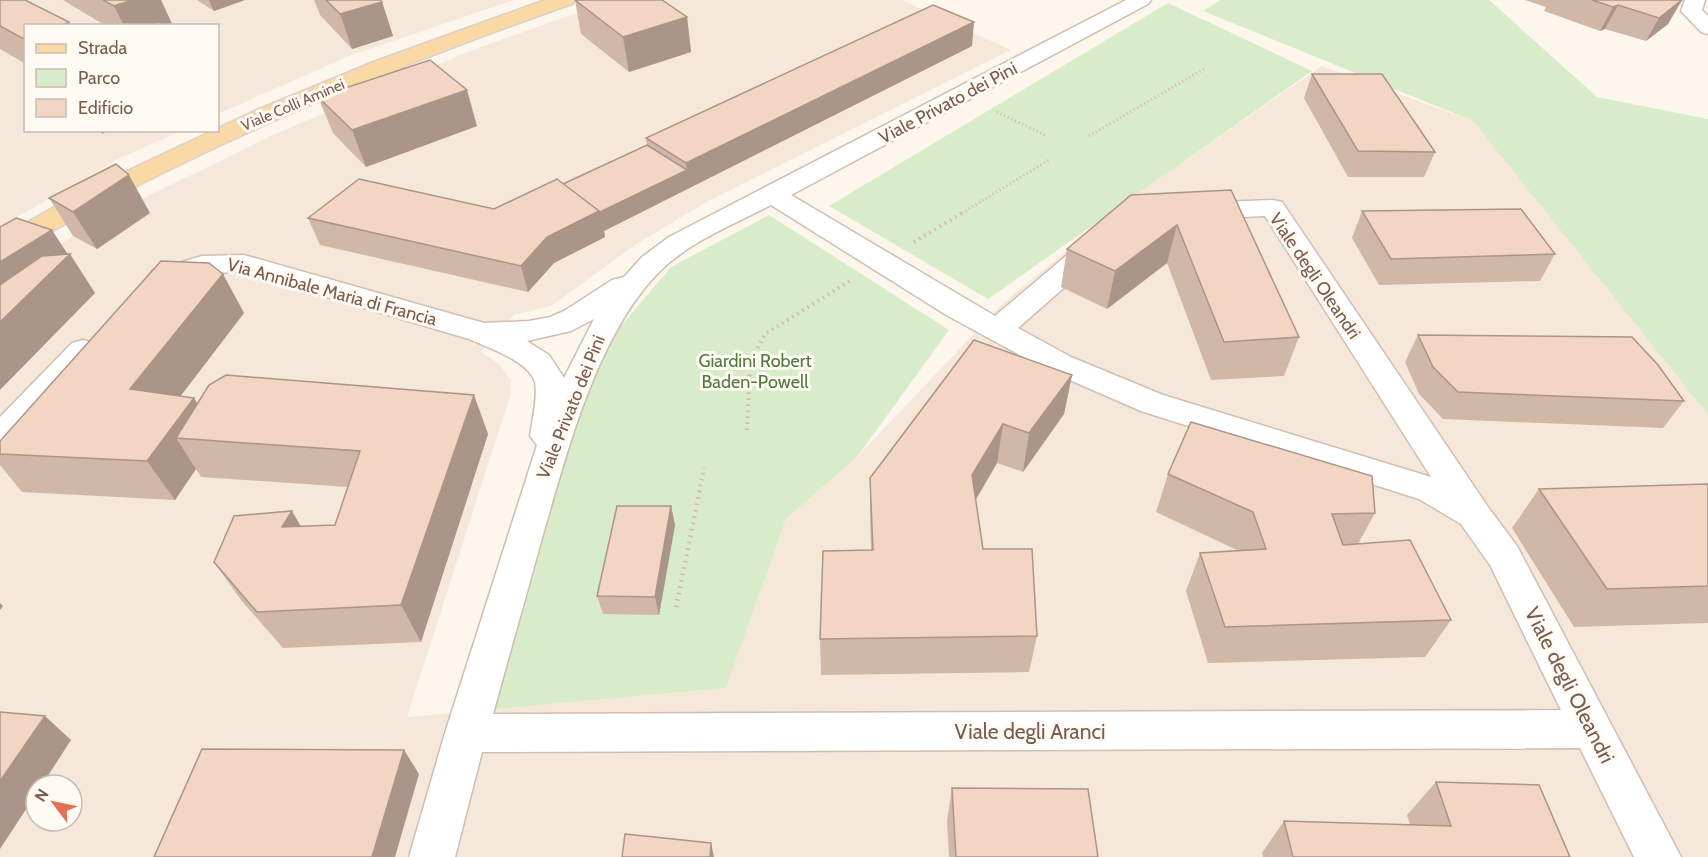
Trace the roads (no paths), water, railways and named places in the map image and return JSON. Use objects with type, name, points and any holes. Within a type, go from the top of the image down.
[{"type":"main road","name":"Viale Colli Aminei","points":[[0,249],[89,198],[260,118],[375,70],[565,0]]},
{"type":"street","name":"Viale Privato dei Pini","points":[[432,857],[547,462],[582,371],[623,296],[652,263],[680,243],[1141,0]]},
{"type":"street","points":[[1695,0],[1691,11],[1708,28]]},
{"type":"street","name":"Viale degli Oleandri","points":[[773,195],[880,262],[1060,364],[1152,403],[1431,490],[1475,517]]},
{"type":"street","name":"Viale degli Oleandri","points":[[1168,212],[1273,208],[1475,517],[1504,556],[1658,857]]},
{"type":"street","points":[[998,330],[1116,228]]},
{"type":"street","name":"Via Annibale Maria di Francia","points":[[142,290],[158,279],[185,268],[215,261],[244,264],[480,332],[514,347],[538,362],[551,383],[547,417],[547,462]]},
{"type":"street","name":"Via Annibale Maria di Francia","points":[[480,332],[525,333],[558,326],[591,309],[652,263]]},
{"type":"street","points":[[0,438],[106,326]]},
{"type":"street","name":"Viale degli Aranci","points":[[466,734],[1593,729]]},
{"type":"park label","name":"Giardini Robert Baden-Powell","points":[[755,371]]}]
